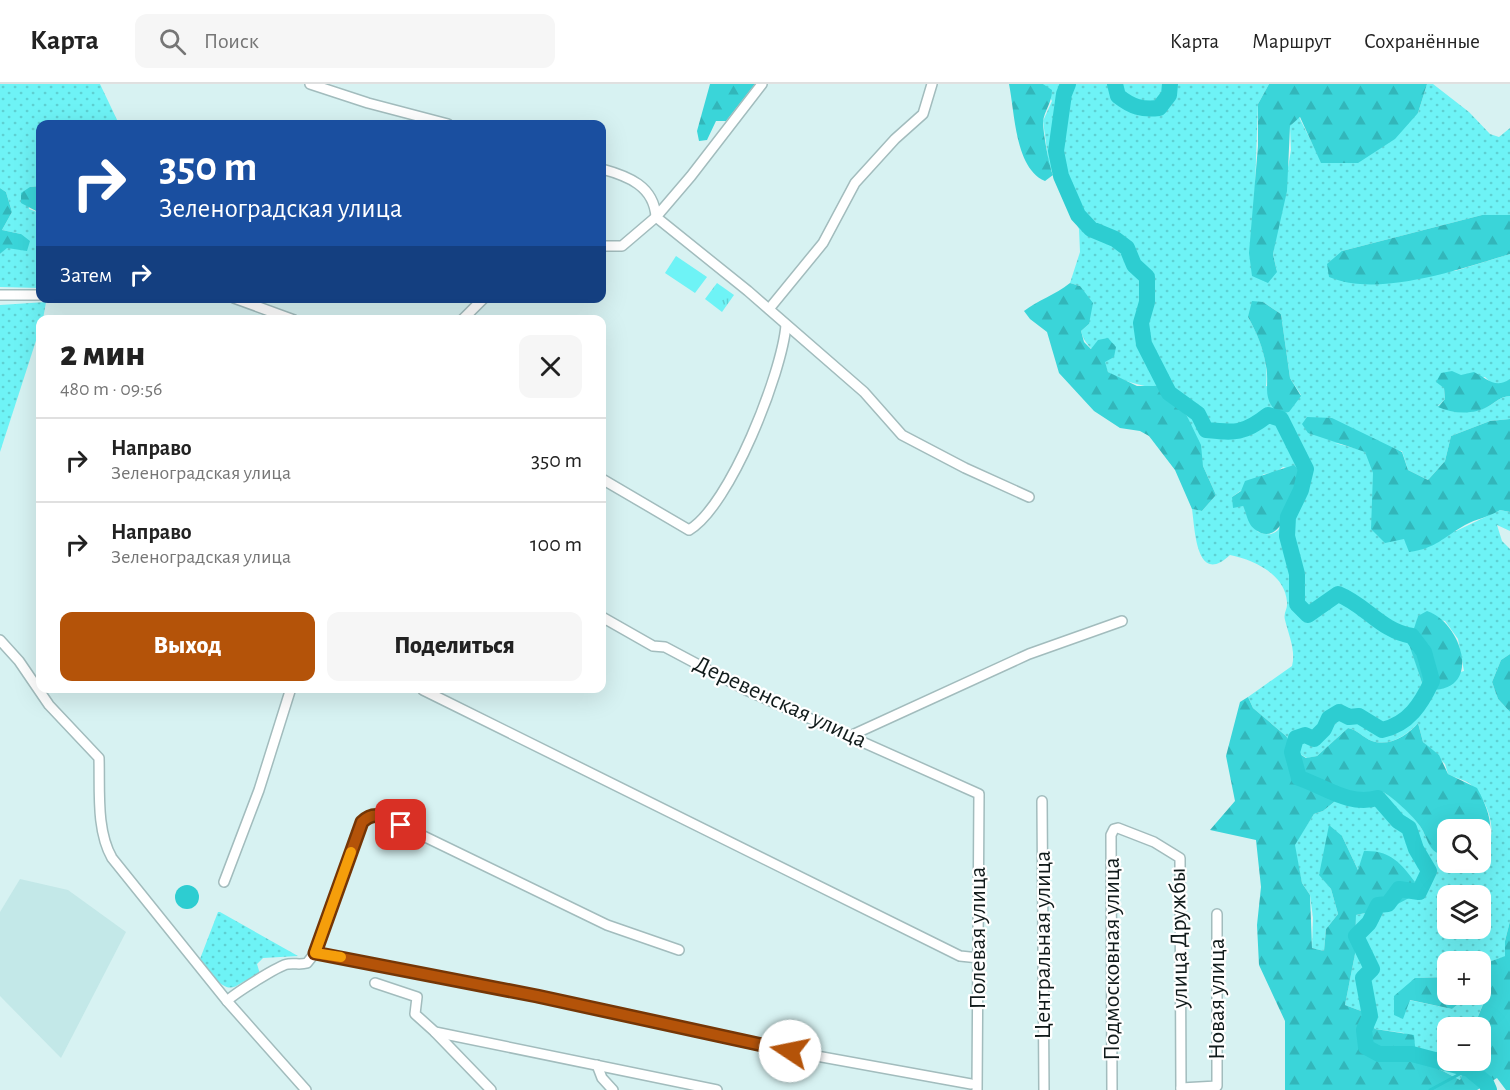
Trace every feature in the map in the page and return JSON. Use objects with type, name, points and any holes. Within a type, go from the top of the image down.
[{"type":"street","points":[[310,84],[368,103],[433,120]]},
{"type":"street","points":[[606,246],[622,246],[656,217],[691,176],[762,84]]},
{"type":"street","points":[[769,309],[823,243],[855,183],[895,139],[923,114],[932,84]]},
{"type":"street","points":[[606,171],[643,187],[654,201],[656,217],[769,309],[864,392],[902,435],[965,468],[1029,497]]},
{"type":"street","points":[[0,295],[36,295]]},
{"type":"street","points":[[248,303],[280,315]]},
{"type":"street","points":[[467,315],[479,303]]},
{"type":"street","points":[[606,481],[689,530],[701,523],[727,487],[756,424],[782,354],[786,325]]},
{"type":"street","name":"Деревенская улица","points":[[606,619],[653,646],[665,647],[746,690],[960,786],[972,789]]},
{"type":"street","points":[[850,736],[1018,659],[1122,621]]},
{"type":"street","points":[[0,640],[19,661],[36,686]]},
{"type":"street","points":[[41,693],[49,705],[99,758],[102,822],[112,858],[227,1001],[306,1090]]},
{"type":"street","points":[[224,882],[259,790],[289,693]]},
{"type":"street","points":[[429,693],[960,956],[979,958]]},
{"type":"street","name":"Полевая улица","points":[[972,789],[979,794],[979,958],[974,1087]]},
{"type":"street","name":"Центральная улица","points":[[1042,801],[1044,1090]]},
{"type":"street","points":[[227,1001],[237,991],[264,979],[278,968],[307,963],[315,953],[362,822],[367,817],[380,815],[607,925],[679,950]]},
{"type":"street","name":"улица Дружбы","points":[[1114,829],[1121,828],[1180,858],[1181,1089]]},
{"type":"street","name":"Подмосковная улица","points":[[1112,1090],[1111,835],[1114,829]]},
{"type":"street","name":"Новая улица","points":[[1181,1089],[1217,1086],[1217,914]]},
{"type":"street","points":[[315,953],[537,996],[767,1047],[974,1087]]},
{"type":"street","points":[[375,983],[417,997],[415,1014],[491,1090]]},
{"type":"street","points":[[435,1032],[717,1090]]},
{"type":"street","points":[[597,1065],[602,1078],[613,1090]]},
{"type":"shaded area","points":[[20,879],[68,890],[126,932],[61,1058],[0,996],[0,912]]},
{"type":"shaded area","points":[[187,885],[195,889],[199,897],[195,905],[187,909],[179,905],[175,897],[179,889]]},
{"type":"green space","points":[[0,84],[100,84],[117,120],[36,120],[36,186],[30,187],[29,209],[36,212],[36,288],[0,287],[0,254],[21,234],[2,230],[12,212],[6,192],[0,188]]},
{"type":"green space","points":[[710,84],[755,84],[726,121],[716,121],[707,140],[699,141],[697,131]]},
{"type":"green space","points":[[1009,84],[1043,84],[1052,90],[1043,122],[1046,149],[1053,175],[1045,181],[1035,174],[1022,153]]},
{"type":"green space","points":[[1043,84],[1269,84],[1258,104],[1254,216],[1277,272],[1273,254],[1291,150],[1290,126],[1299,117],[1322,163],[1418,113],[1427,84],[1433,84],[1469,112],[1490,134],[1499,137],[1510,128],[1510,215],[1482,215],[1342,251],[1455,271],[1510,254],[1510,379],[1504,384],[1493,385],[1485,377],[1444,388],[1445,399],[1438,406],[1470,412],[1483,409],[1501,398],[1510,396],[1510,419],[1490,421],[1451,436],[1445,461],[1428,480],[1408,470],[1402,451],[1335,443],[1365,451],[1405,539],[1456,531],[1500,510],[1510,512],[1510,531],[1497,525],[1502,541],[1510,549],[1510,654],[1501,660],[1492,682],[1498,699],[1510,712],[1510,921],[1505,941],[1506,956],[1491,961],[1491,951],[1437,951],[1437,977],[1415,978],[1409,1000],[1452,1009],[1457,1005],[1483,1005],[1478,1017],[1437,1017],[1437,1068],[1416,1057],[1404,1033],[1375,1029],[1361,1011],[1345,1005],[1355,954],[1356,915],[1390,908],[1358,870],[1342,836],[1319,874],[1331,889],[1338,914],[1326,929],[1324,951],[1312,948],[1313,918],[1310,895],[1302,883],[1294,845],[1314,814],[1323,811],[1339,798],[1383,792],[1411,815],[1420,826],[1437,852],[1437,873],[1491,873],[1491,819],[1479,794],[1470,784],[1448,774],[1445,764],[1423,742],[1418,723],[1398,739],[1385,742],[1372,741],[1348,728],[1317,756],[1307,758],[1298,753],[1286,736],[1253,708],[1248,697],[1292,666],[1293,649],[1285,618],[1287,604],[1285,592],[1274,576],[1249,561],[1230,555],[1219,563],[1210,564],[1204,560],[1196,541],[1192,509],[1202,511],[1216,495],[1203,466],[1187,416],[1170,402],[1166,393],[1122,380],[1108,372],[1106,366],[1083,337],[1081,331],[1089,324],[1089,313],[1080,286],[1070,283],[1080,252],[1079,229],[1049,165],[1043,121],[1052,101]],"holes":[[[1263,302],[1281,314],[1290,378],[1301,395],[1266,386],[1263,350],[1248,317]],[[1283,467],[1301,472],[1288,512],[1275,533],[1258,532],[1243,506],[1232,497],[1264,474],[1275,473]],[[1418,616],[1445,621],[1458,639],[1464,671],[1422,683],[1413,654]]]},
{"type":"green space","points":[[1269,84],[1427,84],[1418,113],[1395,139],[1358,163],[1321,163],[1300,117],[1290,126],[1287,191],[1273,254],[1277,272],[1268,283],[1252,276],[1249,253],[1258,146],[1258,104]]},
{"type":"green space","points":[[36,186],[36,211],[21,203],[21,193],[30,187]]},
{"type":"green space","points":[[0,188],[6,192],[12,212],[2,230],[21,234],[30,241],[27,251],[7,248],[0,254]]},
{"type":"green space","points":[[1482,215],[1510,215],[1510,254],[1444,273],[1395,283],[1349,283],[1329,277],[1327,264],[1342,251]]},
{"type":"green space","points":[[676,256],[707,277],[695,293],[665,273]]},
{"type":"green space","points":[[717,283],[734,295],[722,312],[705,299]]},
{"type":"green space","points":[[1070,283],[1080,286],[1093,303],[1089,324],[1081,331],[1084,342],[1091,349],[1098,340],[1108,338],[1116,347],[1114,357],[1105,362],[1108,372],[1137,386],[1158,386],[1187,416],[1201,445],[1203,466],[1216,495],[1202,511],[1192,509],[1175,470],[1149,436],[1140,431],[1120,428],[1094,411],[1059,373],[1047,332],[1030,319],[1024,311]]},
{"type":"green space","points":[[1252,301],[1263,302],[1281,314],[1290,378],[1301,396],[1289,412],[1278,413],[1268,397],[1263,353],[1248,317]]},
{"type":"green space","points":[[46,303],[44,315],[36,315],[36,341],[0,452],[0,305]]},
{"type":"green space","points":[[1452,371],[1461,375],[1474,372],[1496,383],[1510,379],[1510,396],[1501,398],[1483,409],[1470,412],[1450,411],[1438,407],[1445,399],[1444,388],[1436,382],[1441,373]]},
{"type":"green space","points":[[1307,417],[1332,418],[1402,452],[1408,470],[1428,480],[1445,461],[1451,436],[1490,421],[1510,419],[1510,512],[1500,510],[1469,523],[1433,545],[1419,550],[1409,552],[1404,539],[1385,543],[1371,529],[1373,473],[1365,452],[1308,433],[1302,424]]},
{"type":"green space","points":[[1294,465],[1301,472],[1288,512],[1277,530],[1269,534],[1261,533],[1251,525],[1243,506],[1233,508],[1232,497],[1241,491],[1245,481]]},
{"type":"green space","points":[[1427,611],[1449,628],[1462,655],[1462,668],[1457,680],[1447,687],[1430,690],[1422,683],[1409,644],[1418,616]]},
{"type":"green space","points":[[1510,654],[1510,712],[1498,699],[1492,682],[1501,660]]},
{"type":"green space","points":[[1248,697],[1253,708],[1286,736],[1298,753],[1306,758],[1317,756],[1348,728],[1372,741],[1385,742],[1404,736],[1418,723],[1423,742],[1439,755],[1448,774],[1477,788],[1489,819],[1437,819],[1437,853],[1431,848],[1416,821],[1383,792],[1339,798],[1323,811],[1314,814],[1295,845],[1302,883],[1310,895],[1312,948],[1324,951],[1326,929],[1338,914],[1331,889],[1319,875],[1329,825],[1342,836],[1358,870],[1364,851],[1373,851],[1394,859],[1415,882],[1409,898],[1390,908],[1356,915],[1355,954],[1345,1005],[1361,1011],[1375,1029],[1414,1035],[1416,1057],[1437,1068],[1437,1071],[1443,1071],[1460,1080],[1464,1071],[1491,1071],[1491,1017],[1478,1017],[1483,1005],[1491,1005],[1491,961],[1505,956],[1505,941],[1510,921],[1510,1090],[1506,1090],[1497,1078],[1477,1090],[1285,1090],[1285,1021],[1259,965],[1257,925],[1261,887],[1256,840],[1210,830],[1235,801],[1226,756],[1240,702]]},
{"type":"green space","points":[[218,912],[298,956],[263,958],[257,964],[260,974],[258,976],[234,987],[225,986],[211,975],[200,959]]},
{"type":"green space","points":[[1437,977],[1437,1005],[1457,1005],[1452,1009],[1410,1000],[1403,1019],[1394,1015],[1394,996],[1415,978]]},
{"type":"green space","points":[[1443,1071],[1464,1071],[1460,1080]]},
{"type":"waterway","points":[[1068,84],[1064,94],[1056,151],[1061,176],[1078,215],[1091,229],[1115,239],[1127,248],[1134,265],[1147,277],[1147,302],[1141,323],[1144,344],[1169,393],[1198,414],[1206,430],[1239,431],[1252,426],[1268,415],[1281,419],[1306,469],[1301,490],[1288,517],[1287,536],[1297,574],[1297,604],[1308,615],[1338,594],[1357,604],[1391,629],[1412,636],[1424,652],[1432,681],[1423,698],[1407,718],[1382,730],[1359,716],[1349,717],[1339,712],[1329,718],[1324,729],[1314,739],[1305,735],[1296,738],[1292,752],[1299,778],[1347,798],[1357,800],[1378,798],[1398,821],[1409,828],[1416,849],[1429,871],[1419,892],[1399,889],[1388,904],[1378,905],[1369,923],[1356,936],[1372,969],[1363,978],[1370,1016],[1364,1030],[1366,1047],[1379,1054],[1412,1054],[1469,1069],[1486,1083],[1489,1090]]},
{"type":"waterway","points":[[1115,84],[1118,96],[1128,103],[1147,109],[1159,108],[1169,95],[1170,84]]},
{"type":"waterway","points":[[1430,1090],[1465,1071]]},
{"type":"slow traffic","points":[[341,957],[315,953],[351,852]]},
{"type":"route","points":[[401,825],[380,815],[367,817],[362,822],[315,953],[393,966],[790,1051]]}]
